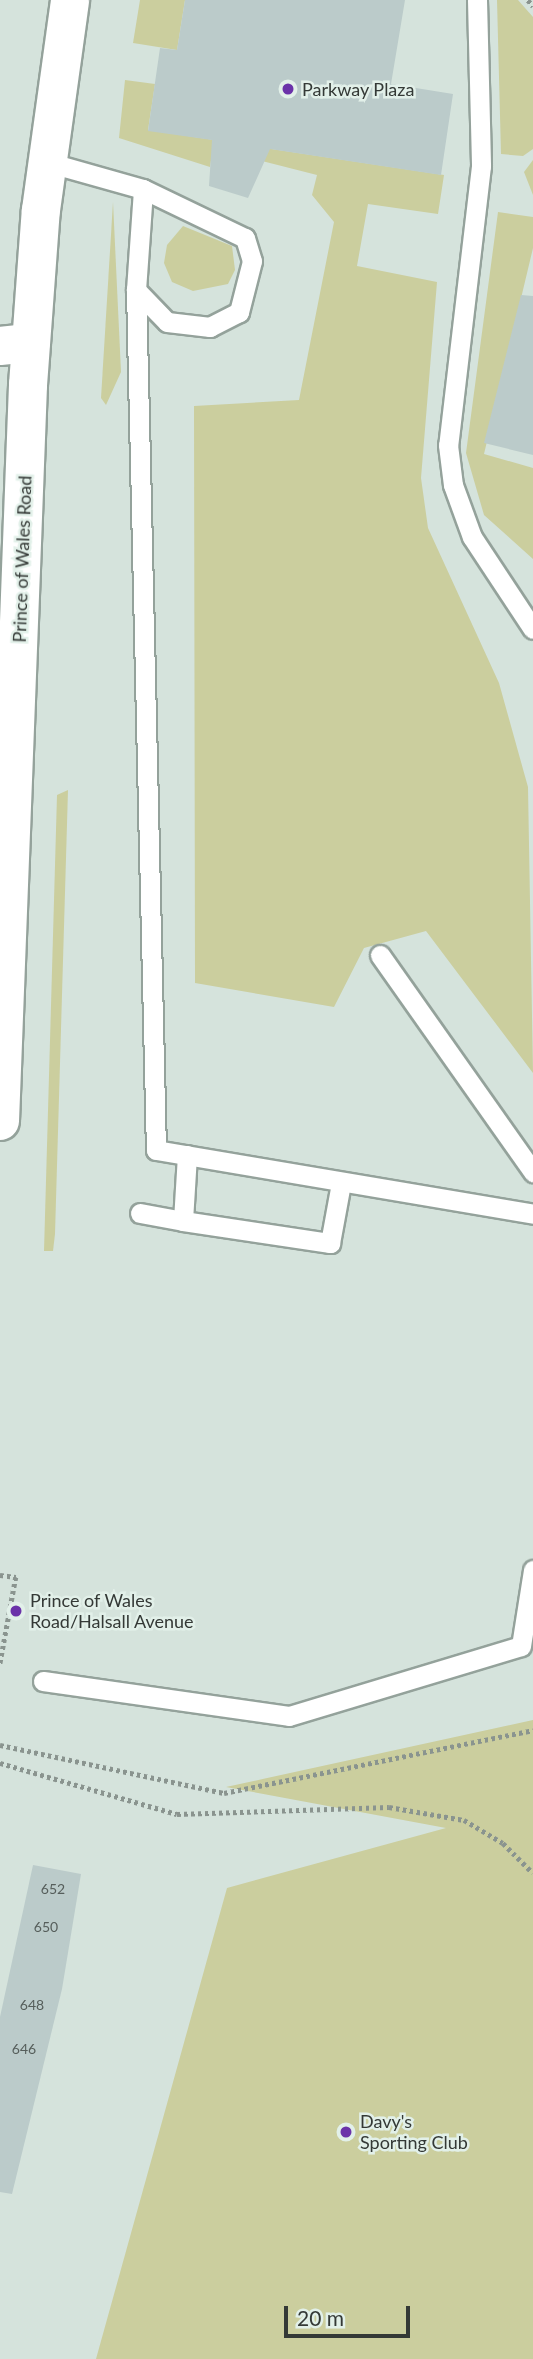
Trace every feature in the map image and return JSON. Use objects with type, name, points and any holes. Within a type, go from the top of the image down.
[{"type":"highway","name":"Prince of Wales Road","points":[[0,1121],[15,344],[47,162],[69,0]]},
{"type":"lane","points":[[477,0],[481,166],[448,445],[453,485],[472,537],[533,629]]},
{"type":"lane","points":[[47,162],[143,189],[245,238],[252,261],[239,312],[210,327],[167,322],[136,290]]},
{"type":"lane","points":[[143,189],[136,290],[156,1150],[533,1214]]},
{"type":"lane","points":[[380,955],[533,1172]]},
{"type":"lane","points":[[183,1221],[187,1155]]},
{"type":"lane","points":[[140,1213],[330,1243],[341,1183]]},
{"type":"lane","points":[[43,1681],[289,1716],[521,1646],[533,1570]]},
{"type":"path","points":[[528,0],[533,6]]},
{"type":"path","points":[[0,1575],[16,1577],[0,1664]]},
{"type":"path","points":[[0,1745],[224,1793],[533,1730]]},
{"type":"path","points":[[0,1763],[177,1814],[389,1807],[464,1820],[503,1843],[533,1873]]},
{"type":"green space","points":[[140,0],[185,0],[177,50],[133,43]]},
{"type":"green space","points":[[497,0],[518,0],[533,17],[533,149],[523,156],[501,154]]},
{"type":"green space","points":[[125,80],[155,84],[148,130],[214,140],[210,167],[119,138]]},
{"type":"green space","points":[[265,148],[444,175],[438,214],[368,204],[357,266],[437,282],[421,478],[428,528],[499,683],[528,787],[533,1073],[426,931],[364,948],[334,1007],[195,983],[194,406],[299,400],[334,222],[312,195],[317,175],[262,161]]},
{"type":"green space","points":[[533,160],[533,195],[524,172]]},
{"type":"green space","points":[[113,202],[121,372],[106,405],[101,398]]},
{"type":"green space","points":[[498,212],[533,217],[533,248],[484,454],[533,468],[533,559],[484,515],[466,453]]},
{"type":"green space","points":[[183,226],[232,246],[235,270],[228,284],[193,291],[172,282],[164,263],[167,245]]},
{"type":"green space","points":[[68,790],[55,1234],[53,1251],[44,1251],[57,795]]},
{"type":"green space","name":"Davy's Sporting Club","points":[[533,1720],[533,2359],[96,2359],[227,1888],[446,1828],[226,1787]]},
{"type":"building","name":"Parkway Plaza","points":[[185,0],[405,0],[391,84],[453,94],[441,175],[270,149],[248,198],[209,186],[212,140],[148,131],[160,48],[177,50]]},
{"type":"building","points":[[521,295],[533,296],[533,455],[484,443]]},
{"type":"building","points":[[33,1865],[81,1874],[62,1989],[12,2194],[0,2192],[0,2017]]},
{"type":"place","name":"Parkway Plaza","points":[[288,89]]},
{"type":"place","name":"Prince of Wales Road/Halsall Avenue","points":[[16,1611]]},
{"type":"place","name":"Davy's Sporting Club","points":[[346,2132]]}]
